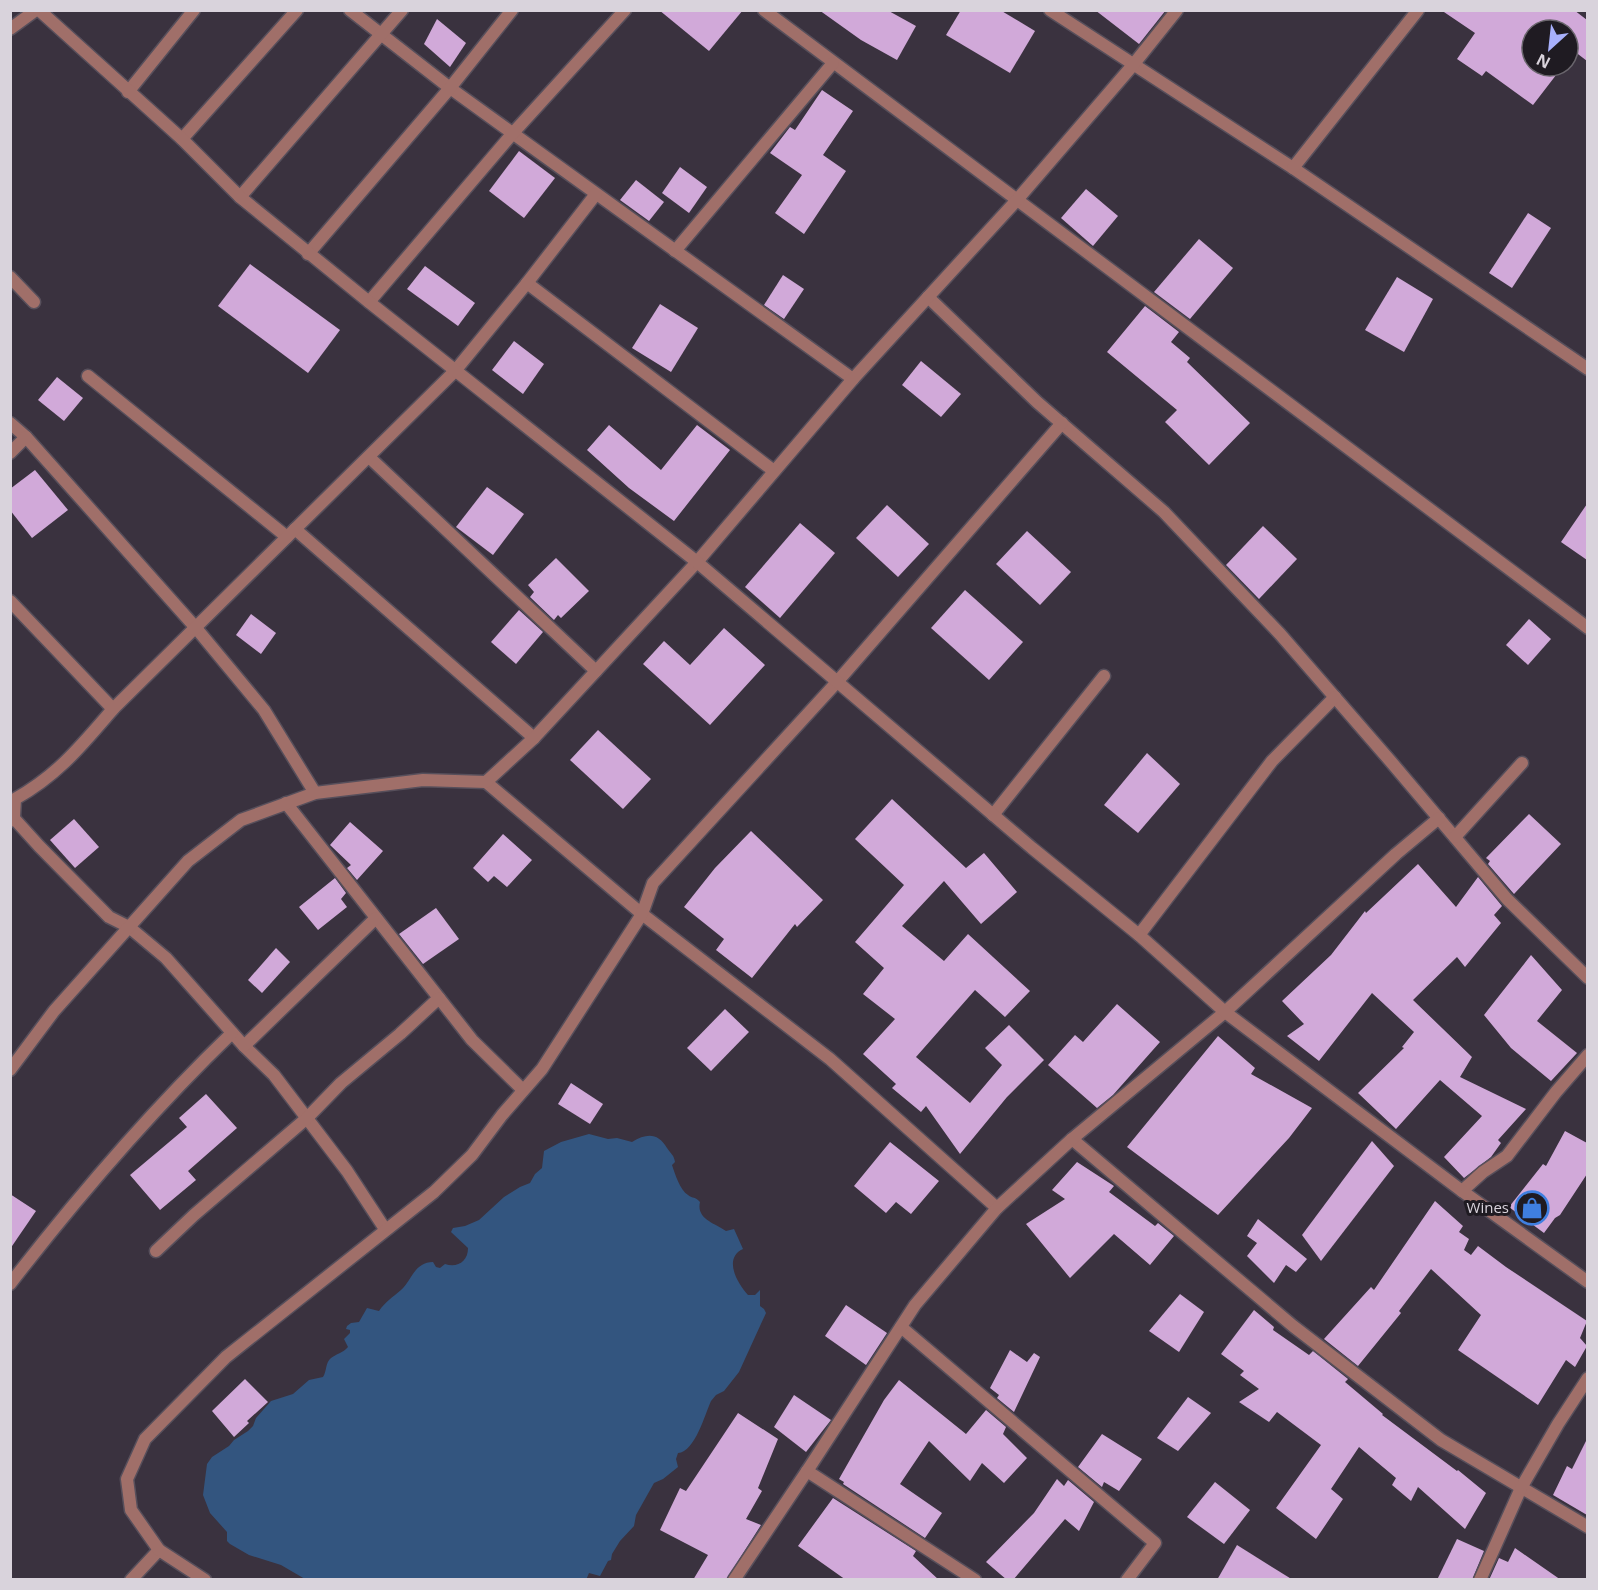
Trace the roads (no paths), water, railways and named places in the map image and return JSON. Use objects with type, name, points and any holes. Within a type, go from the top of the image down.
[{"type":"street","points":[[10,29],[38,10],[182,139],[240,197],[308,254],[697,562],[993,815],[1139,935],[1225,1012],[1461,1191],[1587,1282]]},
{"type":"street","points":[[128,92],[194,10]]},
{"type":"street","points":[[182,139],[297,10]]},
{"type":"street","points":[[350,10],[450,88],[853,378]]},
{"type":"street","points":[[240,197],[402,10]]},
{"type":"street","points":[[308,254],[450,88],[512,10]]},
{"type":"street","points":[[369,302],[513,133],[626,10]]},
{"type":"street","points":[[764,10],[1587,628]]},
{"type":"street","points":[[1050,10],[1293,168],[1587,369]]},
{"type":"street","points":[[486,782],[534,738],[697,562],[853,378],[1016,201],[1133,65],[1177,10]]},
{"type":"street","points":[[1293,168],[1418,10]]},
{"type":"street","points":[[675,251],[833,63]]},
{"type":"street","points":[[385,1229],[347,1171],[274,1075],[243,1046],[166,958],[129,927],[110,917],[39,846],[12,817],[15,799],[31,790],[65,764],[113,709],[455,371],[596,194]]},
{"type":"street","points":[[10,277],[34,302]]},
{"type":"street","points":[[527,283],[774,471]]},
{"type":"street","points":[[928,297],[1062,423],[1164,512],[1280,634],[1507,898],[1587,978]]},
{"type":"street","points":[[88,376],[291,533],[534,738]]},
{"type":"street","points":[[10,423],[26,437],[196,628],[264,710],[315,793]]},
{"type":"street","points":[[205,1580],[159,1550],[131,1510],[127,1479],[145,1439],[226,1357],[434,1192],[472,1155],[502,1115],[542,1069],[642,914],[653,883],[837,682],[1062,423]]},
{"type":"street","points":[[10,453],[26,437]]},
{"type":"street","points":[[369,457],[596,671]]},
{"type":"street","points":[[10,601],[113,709]]},
{"type":"street","points":[[993,815],[1104,676]]},
{"type":"street","points":[[1139,935],[1272,761],[1335,697]]},
{"type":"street","points":[[1455,837],[1522,763]]},
{"type":"street","points":[[10,1070],[54,1011],[188,861],[241,820],[315,793],[423,780],[486,782],[642,914],[830,1059],[998,1208]]},
{"type":"street","points":[[286,803],[471,1040],[523,1090]]},
{"type":"street","points":[[734,1580],[915,1305],[998,1208],[1072,1139],[1225,1012],[1396,854],[1439,818]]},
{"type":"street","points":[[243,1046],[376,918]]},
{"type":"street","points":[[156,1251],[194,1215],[307,1118],[341,1083],[439,998]]},
{"type":"street","points":[[10,1284],[109,1162],[182,1082],[232,1033]]},
{"type":"street","points":[[1461,1191],[1507,1156],[1587,1055]]},
{"type":"street","points":[[1072,1139],[1302,1333],[1441,1440],[1587,1527]]},
{"type":"street","points":[[901,1327],[1155,1543],[1127,1580]]},
{"type":"street","points":[[1480,1580],[1521,1488],[1587,1378]]},
{"type":"street","points":[[807,1471],[975,1580]]},
{"type":"street","points":[[131,1580],[159,1550]]},
{"type":"water","points":[[589,1134],[632,1142],[652,1136],[664,1143],[674,1158],[675,1162],[672,1165],[680,1186],[685,1193],[700,1202],[701,1213],[704,1217],[726,1231],[734,1229],[743,1249],[734,1258],[736,1278],[748,1295],[755,1295],[760,1290],[760,1306],[766,1313],[739,1372],[724,1391],[711,1401],[694,1440],[684,1451],[678,1453],[676,1459],[678,1467],[654,1483],[636,1515],[634,1526],[620,1541],[600,1576],[589,1573],[586,1580],[305,1579],[281,1565],[249,1555],[230,1544],[227,1541],[227,1532],[210,1513],[203,1495],[207,1464],[212,1457],[248,1431],[271,1401],[293,1394],[309,1380],[323,1377],[329,1360],[348,1347],[344,1339],[350,1333],[350,1330],[346,1329],[347,1326],[359,1322],[367,1308],[379,1311],[421,1265],[433,1262],[436,1267],[440,1268],[445,1264],[461,1263],[468,1253],[468,1248],[451,1232],[453,1228],[479,1220],[504,1197],[530,1183],[542,1168],[544,1151],[561,1142]]},
{"type":"place","name":"Wines","points":[[1532,1208]]}]
